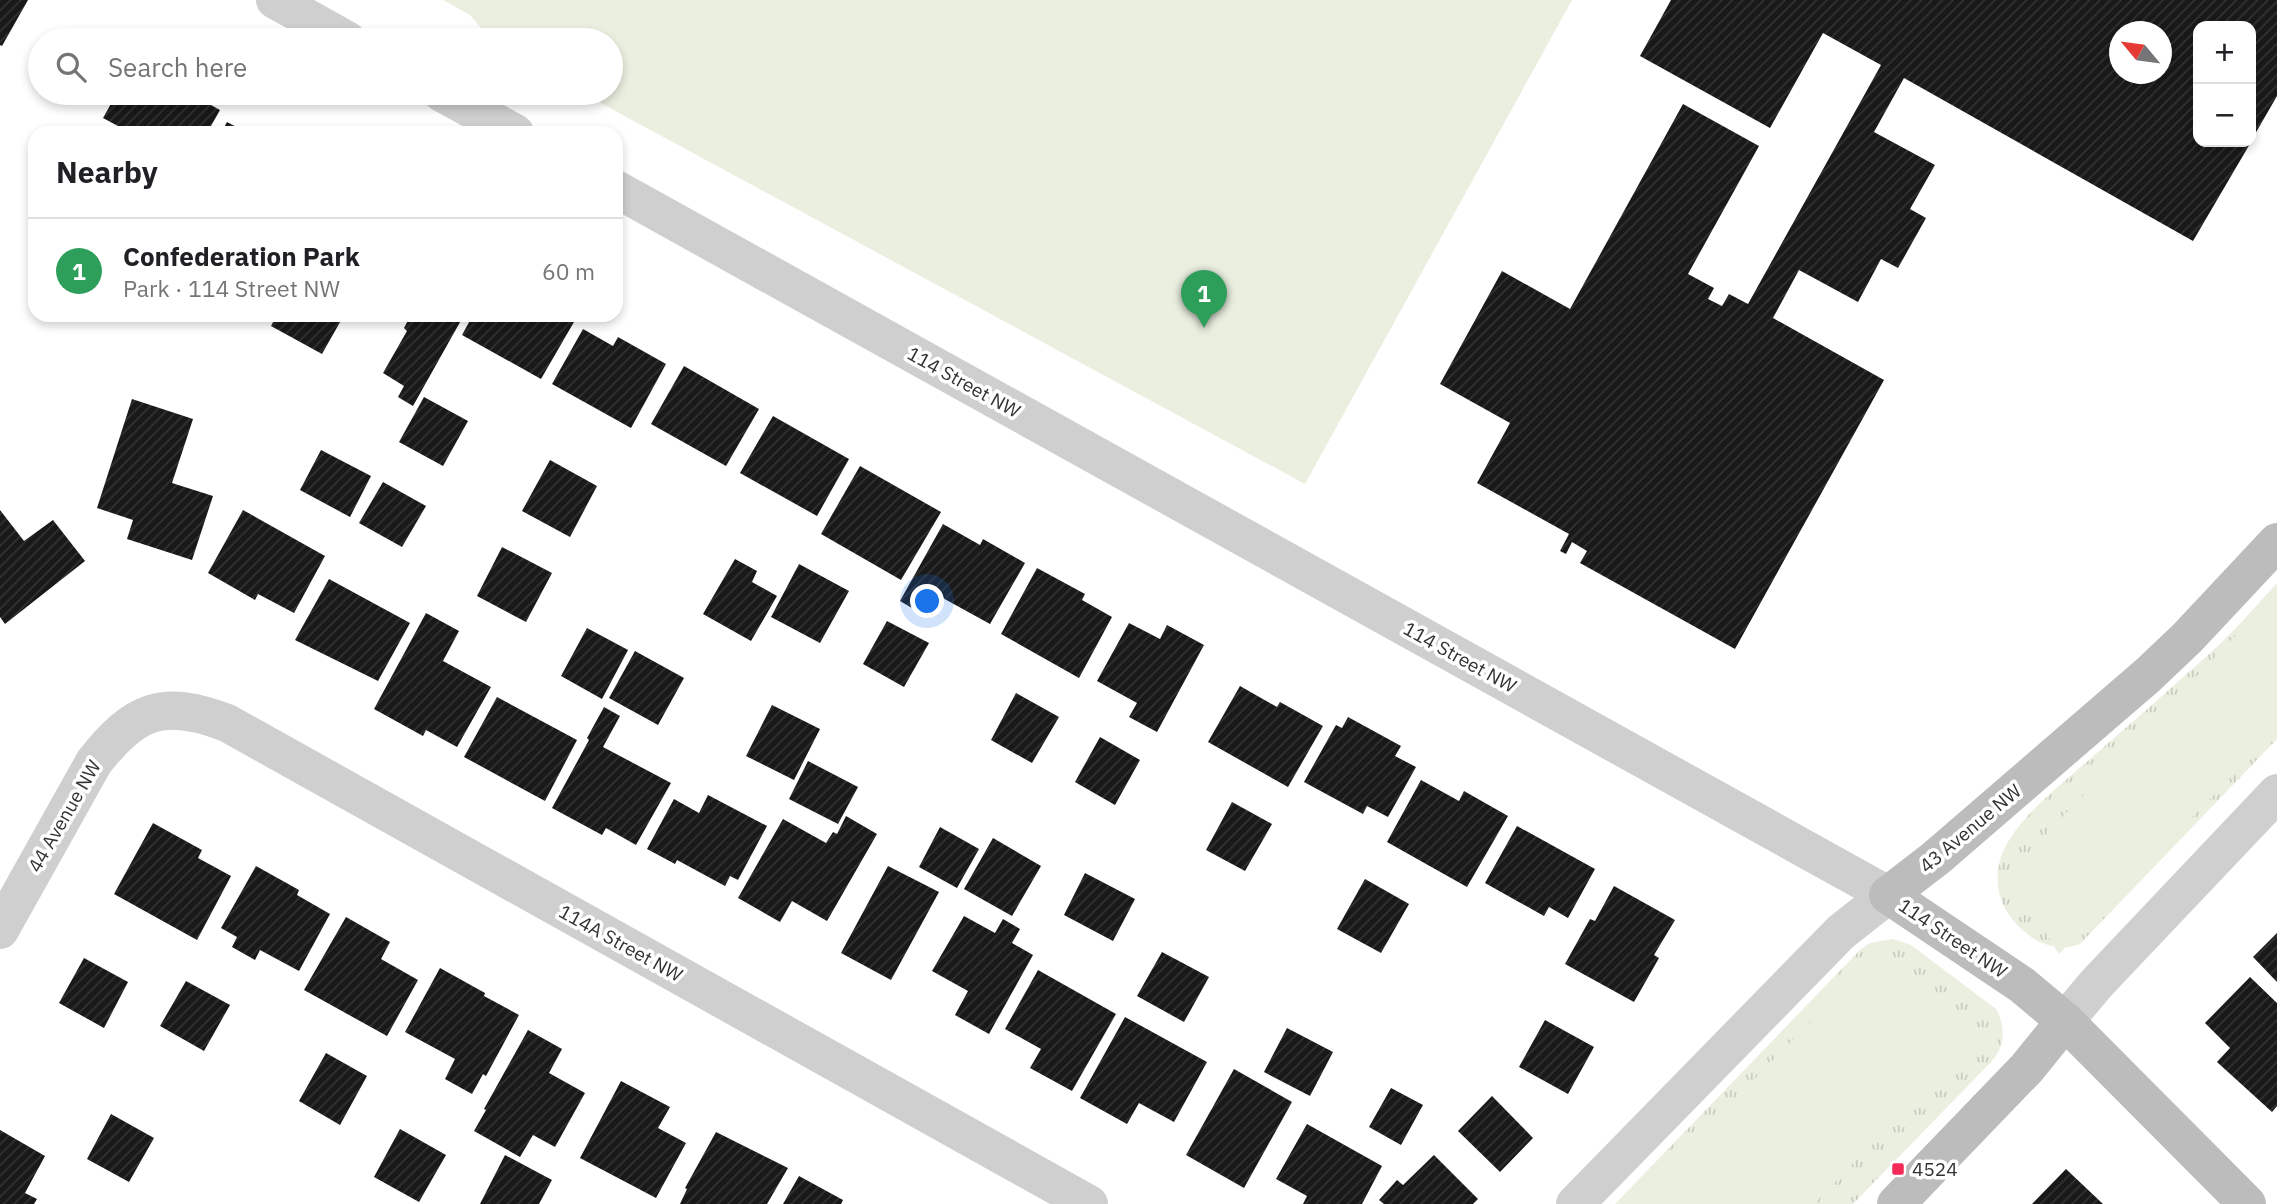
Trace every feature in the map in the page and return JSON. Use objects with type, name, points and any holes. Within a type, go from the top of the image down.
[{"type":"street","points":[[275,0],[325,28]]},
{"type":"street","points":[[464,105],[502,126]]},
{"type":"street","name":"114 Street NW","points":[[623,193],[1888,895],[2022,985],[2065,1021],[2247,1204]]},
{"type":"street","name":"43 Avenue NW","points":[[1574,1204],[1841,932],[1966,832],[2148,675],[2187,638],[2277,542]]},
{"type":"street","name":"114A Street NW","points":[[144,715],[166,711],[190,712],[227,723],[1089,1204]]},
{"type":"street","name":"44 Avenue NW","points":[[0,930],[94,762],[125,727],[144,715]]},
{"type":"street","points":[[1896,1204],[2027,1068],[2097,983],[2277,793]]},
{"type":"green space","points":[[443,0],[1572,0],[1305,484],[604,105],[623,105],[623,28],[481,28],[470,15]]},
{"type":"green space","points":[[2277,583],[2277,739],[2080,944],[2059,947],[2032,937],[2017,925],[2000,896],[1999,864],[2010,839],[2042,802],[2216,648]]},
{"type":"green space","points":[[2277,592],[2277,730],[2059,954],[2008,874]]},
{"type":"green space","points":[[1893,939],[1911,945],[1996,1009],[2003,1036],[2000,1049],[1992,1061],[1853,1204],[1615,1204],[1861,949],[1870,943]]},
{"type":"green space","points":[[1881,950],[1978,1033],[1814,1204],[1632,1204]]},
{"type":"building","points":[[0,0],[28,0],[2,46],[0,45]]},
{"type":"building","points":[[1671,0],[2277,0],[2277,96],[2256,132],[2256,21],[2193,21],[2193,147],[2248,147],[2193,241],[1904,78],[1874,132],[1935,165],[1910,209],[1926,218],[1898,268],[1881,259],[1858,302],[1799,270],[1773,318],[1884,380],[1735,649],[1580,563],[1587,551],[1572,542],[1566,554],[1560,551],[1569,534],[1477,483],[1510,423],[1440,384],[1502,271],[1570,309],[1683,104],[1759,146],[1688,274],[1714,288],[1708,299],[1722,306],[1729,294],[1748,304],[1881,65],[1823,33],[1770,128],[1640,56]]},
{"type":"building","points":[[110,105],[211,105],[220,110],[211,126],[118,126],[103,118]]},
{"type":"building","points":[[273,322],[340,322],[322,354],[271,326]]},
{"type":"building","points":[[407,322],[460,322],[413,406],[398,397],[404,386],[383,373],[407,331],[404,328]]},
{"type":"building","points":[[469,322],[574,322],[541,379],[462,335]]},
{"type":"building","points":[[583,329],[613,346],[618,337],[666,364],[631,428],[552,384]]},
{"type":"building","points":[[684,366],[759,409],[726,466],[651,424]]},
{"type":"building","points":[[424,397],[468,421],[443,466],[399,442]]},
{"type":"building","points":[[132,399],[193,419],[172,483],[213,496],[192,560],[127,539],[133,520],[97,508]]},
{"type":"building","points":[[773,416],[849,459],[817,516],[740,473]]},
{"type":"building","points":[[321,450],[371,476],[350,517],[300,490]]},
{"type":"building","points":[[550,460],[597,486],[570,537],[522,511]]},
{"type":"building","points":[[860,466],[941,512],[901,580],[821,534]]},
{"type":"building","points":[[383,482],[426,506],[402,547],[359,523]]},
{"type":"building","points":[[0,510],[24,541],[53,520],[85,561],[5,624],[0,617]]},
{"type":"building","points":[[243,510],[325,556],[294,613],[258,594],[255,600],[208,573]]},
{"type":"building","points":[[943,524],[980,545],[983,539],[1025,563],[990,624],[941,597],[929,618],[900,601]]},
{"type":"building","points":[[502,547],[552,573],[526,622],[477,596]]},
{"type":"building","points":[[735,559],[757,571],[752,582],[777,596],[751,641],[703,614]]},
{"type":"building","points":[[799,564],[849,591],[820,643],[771,617]]},
{"type":"building","points":[[1037,568],[1085,594],[1082,600],[1112,617],[1079,678],[1001,634]]},
{"type":"building","points":[[329,579],[410,623],[378,681],[295,640]]},
{"type":"building","points":[[426,613],[459,631],[443,661],[491,687],[457,747],[426,730],[423,736],[374,709]]},
{"type":"building","points":[[887,621],[929,643],[904,687],[863,664]]},
{"type":"building","points":[[1129,623],[1160,639],[1167,625],[1204,645],[1157,732],[1129,717],[1137,703],[1097,681]]},
{"type":"building","points":[[587,628],[628,650],[602,699],[561,676]]},
{"type":"building","points":[[635,651],[684,678],[658,725],[609,698]]},
{"type":"building","points":[[1240,686],[1277,707],[1280,702],[1323,726],[1288,787],[1208,742]]},
{"type":"building","points":[[1016,693],[1059,717],[1032,763],[991,740]]},
{"type":"building","points":[[497,697],[577,740],[545,801],[464,757]]},
{"type":"building","points":[[772,705],[820,729],[794,780],[746,756]]},
{"type":"building","points":[[604,707],[620,716],[603,747],[671,783],[636,845],[606,828],[602,835],[552,808]]},
{"type":"building","points":[[1348,717],[1401,746],[1395,756],[1416,767],[1388,817],[1367,806],[1363,814],[1304,782],[1336,725],[1342,728]]},
{"type":"building","points":[[1100,737],[1140,760],[1115,805],[1075,782]]},
{"type":"building","points":[[808,761],[858,787],[838,824],[789,799]]},
{"type":"building","points":[[1421,780],[1459,801],[1464,791],[1508,816],[1467,887],[1387,842]]},
{"type":"building","points":[[708,795],[767,826],[738,880],[730,876],[725,886],[677,860],[675,864],[647,849],[674,799],[699,813]]},
{"type":"building","points":[[1232,802],[1272,824],[1245,871],[1206,850]]},
{"type":"building","points":[[846,816],[877,834],[827,921],[792,901],[780,922],[738,898],[783,819],[826,843],[833,832],[837,834]]},
{"type":"building","points":[[153,823],[202,850],[198,858],[231,876],[197,940],[114,894]]},
{"type":"building","points":[[1517,826],[1595,869],[1568,918],[1549,907],[1544,916],[1485,883]]},
{"type":"building","points":[[940,827],[979,849],[957,888],[919,867]]},
{"type":"building","points":[[993,838],[1041,866],[1012,916],[964,889]]},
{"type":"building","points":[[256,866],[299,890],[297,895],[330,914],[299,971],[260,950],[255,960],[232,947],[237,937],[221,928]]},
{"type":"building","points":[[888,866],[939,892],[891,980],[841,953]]},
{"type":"building","points":[[1085,873],[1135,899],[1113,941],[1064,915]]},
{"type":"building","points":[[1365,879],[1409,904],[1381,953],[1337,929]]},
{"type":"building","points":[[1614,886],[1675,920],[1654,955],[1659,958],[1634,1002],[1565,964],[1590,919],[1595,921]]},
{"type":"building","points":[[964,916],[995,933],[1003,919],[1020,929],[1012,943],[1033,955],[989,1034],[955,1015],[968,991],[932,971]]},
{"type":"building","points":[[346,917],[390,942],[381,959],[418,980],[387,1036],[304,990]]},
{"type":"building","points":[[2277,933],[2277,982],[2253,957]]},
{"type":"building","points":[[1162,952],[1209,977],[1184,1022],[1137,996]]},
{"type":"building","points":[[84,958],[128,982],[104,1028],[59,1003]]},
{"type":"building","points":[[440,968],[519,1015],[486,1076],[483,1074],[472,1094],[445,1079],[455,1059],[405,1032]]},
{"type":"building","points":[[1038,970],[1116,1014],[1072,1091],[1030,1068],[1041,1049],[1005,1029]]},
{"type":"building","points":[[2250,977],[2277,1003],[2277,1106],[2272,1112],[2217,1062],[2230,1048],[2205,1023]]},
{"type":"building","points":[[186,981],[230,1005],[204,1051],[160,1026]]},
{"type":"building","points":[[1125,1017],[1207,1062],[1174,1122],[1139,1103],[1127,1124],[1080,1098]]},
{"type":"building","points":[[1545,1020],[1594,1047],[1568,1094],[1519,1067]]},
{"type":"building","points":[[1287,1028],[1333,1052],[1310,1096],[1264,1072]]},
{"type":"building","points":[[528,1030],[562,1049],[549,1073],[585,1093],[555,1147],[533,1135],[520,1157],[474,1131]]},
{"type":"building","points":[[326,1053],[367,1076],[340,1125],[299,1101]]},
{"type":"building","points":[[1234,1069],[1292,1102],[1244,1188],[1186,1155]]},
{"type":"building","points":[[621,1081],[670,1107],[658,1128],[686,1143],[656,1198],[580,1158]]},
{"type":"building","points":[[1391,1088],[1423,1105],[1401,1145],[1369,1127]]},
{"type":"building","points":[[1492,1096],[1533,1138],[1500,1172],[1458,1131]]},
{"type":"building","points":[[111,1114],[154,1138],[129,1182],[87,1159]]},
{"type":"building","points":[[1307,1124],[1382,1166],[1362,1204],[1303,1204],[1307,1196],[1276,1179]]},
{"type":"building","points":[[400,1129],[446,1155],[419,1202],[374,1177]]},
{"type":"building","points":[[0,1130],[45,1156],[25,1193],[37,1199],[34,1204],[0,1204]]},
{"type":"building","points":[[716,1132],[788,1168],[767,1204],[680,1204],[687,1189],[685,1188]]},
{"type":"building","points":[[505,1155],[552,1180],[539,1204],[480,1204]]},
{"type":"building","points":[[1434,1155],[1478,1199],[1473,1204],[1384,1204],[1379,1200],[1397,1180],[1403,1185]]},
{"type":"building","points":[[2066,1169],[2103,1204],[2032,1204]]},
{"type":"building","points":[[799,1176],[843,1200],[841,1204],[783,1204]]},
{"type":"place","name":"Confederation Park","points":[[1204,328]]},
{"type":"place","name":"4524","points":[[1898,1169]]}]
